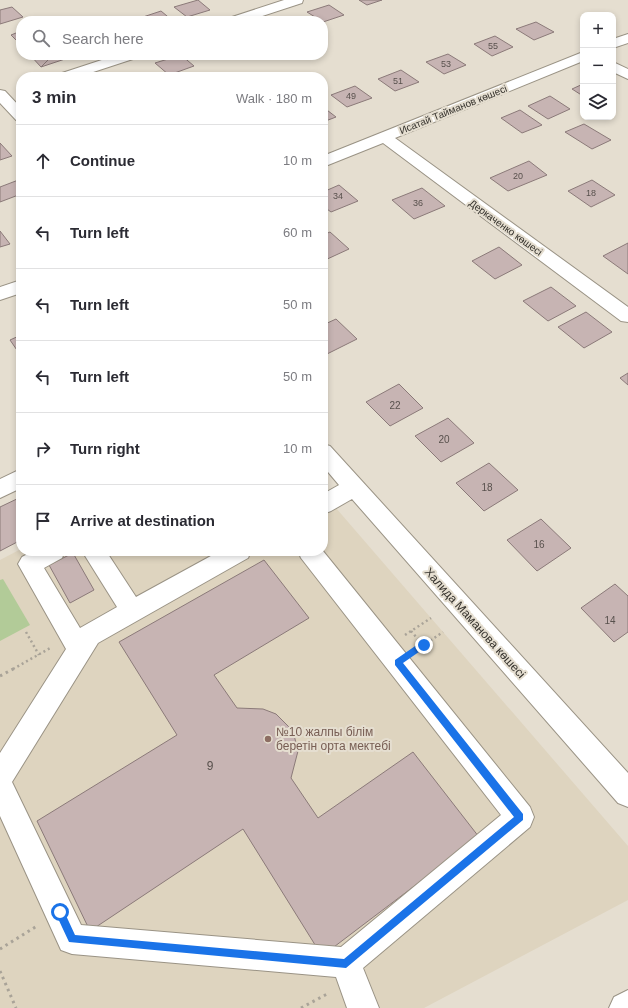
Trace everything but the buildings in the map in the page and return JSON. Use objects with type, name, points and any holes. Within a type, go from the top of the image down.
[{"type":"street","points":[[249,16],[297,0]]},
{"type":"street","points":[[616,43],[628,38]]},
{"type":"street","name":"Исатай Тайманов көшесі","points":[[328,160],[580,57]]},
{"type":"street","points":[[79,72],[116,60]]},
{"type":"street","points":[[616,68],[628,75]]},
{"type":"street","points":[[5,96],[16,110]]},
{"type":"street","name":"Деркаченко көшесі","points":[[384,137],[628,316]]},
{"type":"street","points":[[0,294],[16,288]]},
{"type":"street","name":"Халида Маманова көшесі","points":[[328,458],[628,792]]},
{"type":"street","points":[[0,489],[16,481]]},
{"type":"street","points":[[328,502],[354,487]]},
{"type":"street","points":[[45,556],[30,564],[76,643]]},
{"type":"street","points":[[96,556],[132,611]]},
{"type":"street","points":[[0,777],[76,643],[231,556]]},
{"type":"street","points":[[0,786],[72,939],[354,984],[520,817],[314,556]]},
{"type":"path","points":[[392,655],[411,631],[431,618]]},
{"type":"path","points":[[411,631],[424,645]]},
{"type":"path","points":[[26,632],[39,655]]},
{"type":"path","points":[[392,655],[424,645],[443,632]]},
{"type":"path","points":[[0,676],[39,655],[76,643]]},
{"type":"path","points":[[0,949],[60,912]]},
{"type":"path","points":[[0,971],[16,1008]]},
{"type":"path","points":[[301,1008],[354,984]]},
{"type":"shaded area","name":"№10 жалпы білім беретін орта мектебі","points":[[328,499],[628,846],[628,900],[424,1008],[0,1008],[0,560],[16,552],[16,556],[328,556]]},
{"type":"green space","points":[[3,579],[30,625],[0,641],[0,580]]},
{"type":"place","name":"№10 жалпы білім беретін орта мектебі","points":[[268,739]]},
{"type":"route","points":[[60,912],[72,939],[346,963],[520,817],[398,662],[424,645]]}]
